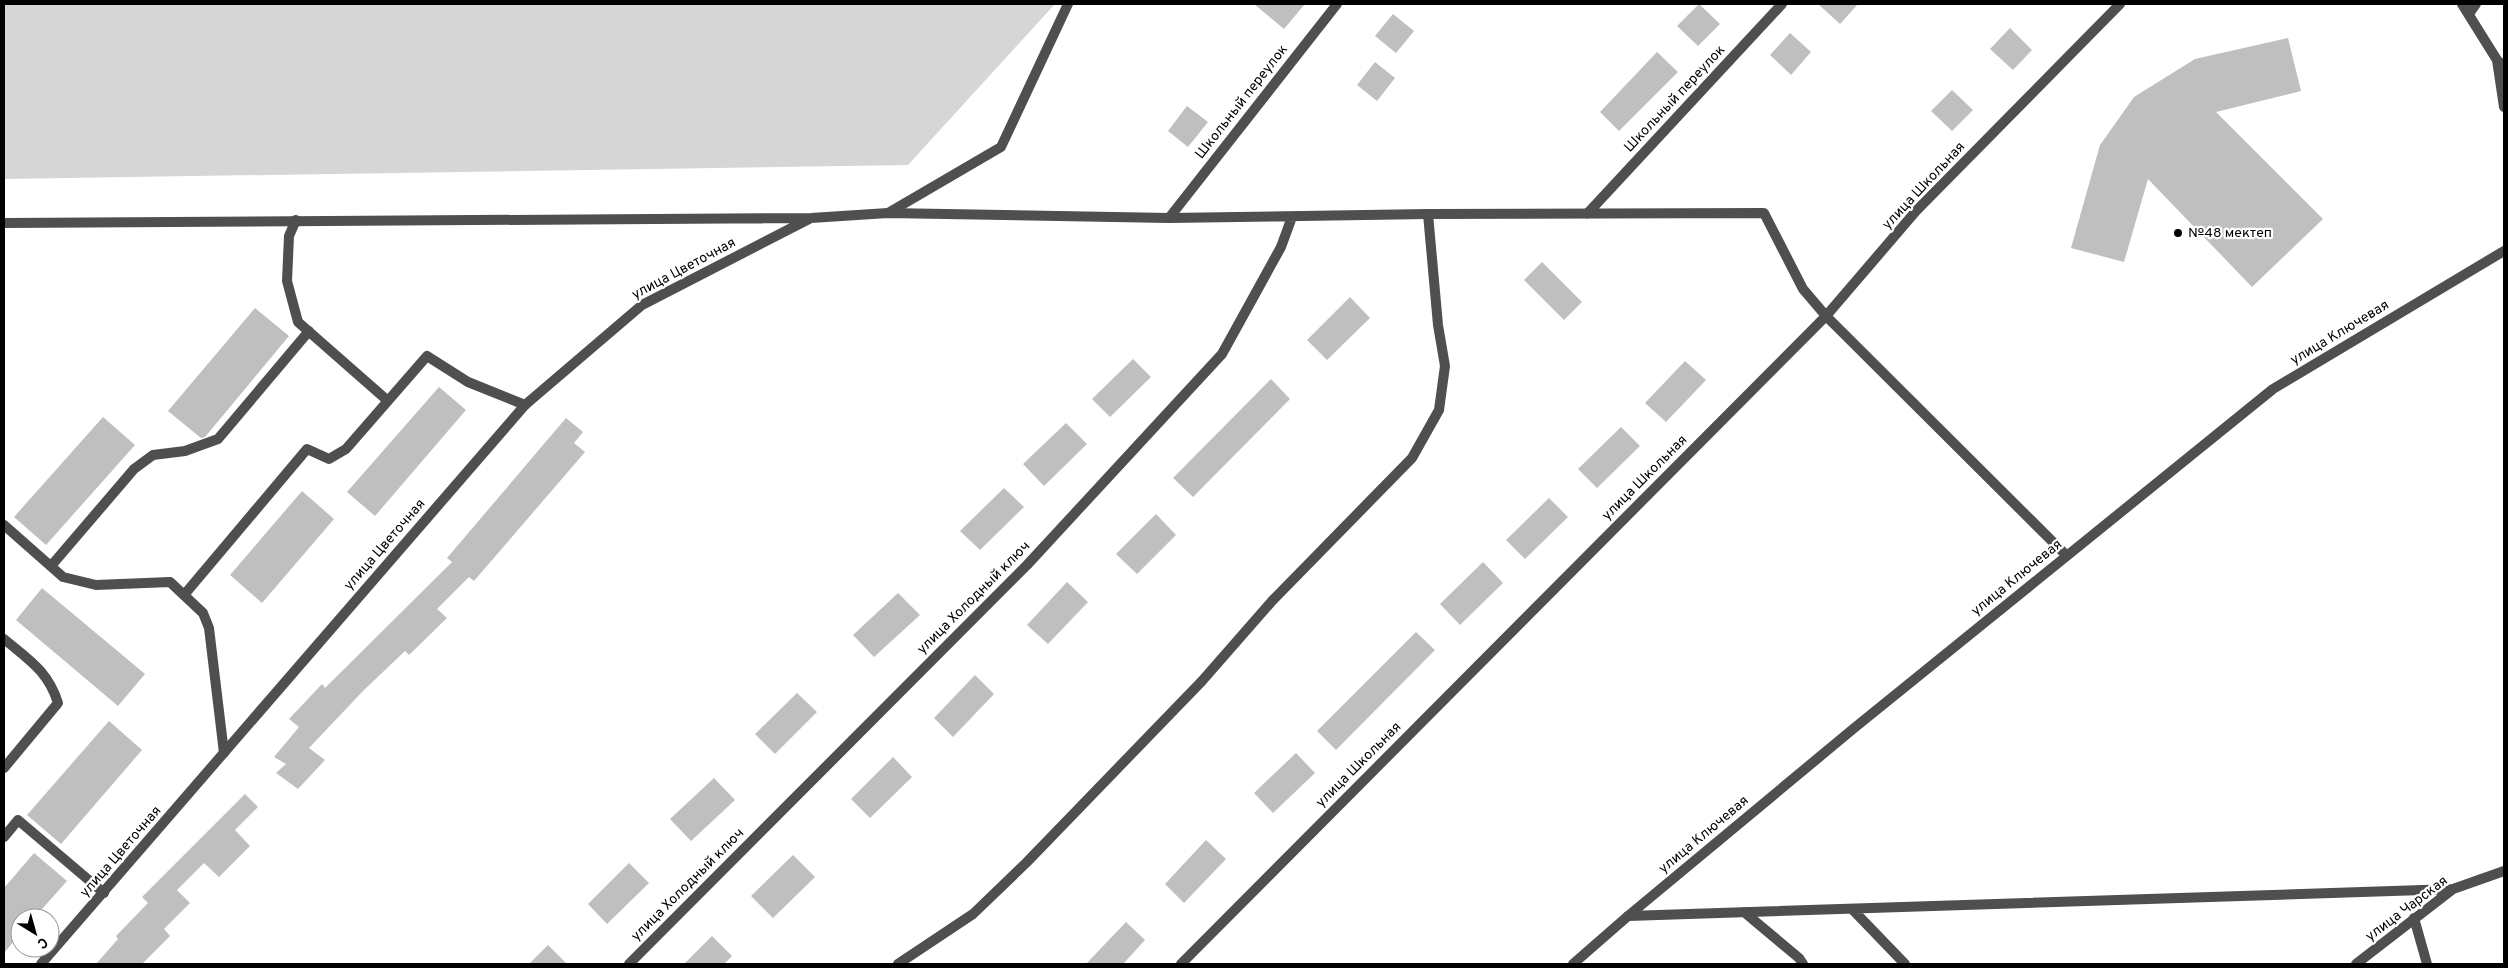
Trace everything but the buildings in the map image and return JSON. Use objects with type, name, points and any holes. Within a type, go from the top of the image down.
[{"type":"street","points":[[888,213],[1001,147],[1068,4]]},
{"type":"street","name":"Школьный переулок","points":[[1168,218],[1337,4]]},
{"type":"street","name":"Школьный переулок","points":[[1587,214],[1782,4]]},
{"type":"street","name":"улица Школьная","points":[[1181,964],[1826,316],[1916,211],[2120,4]]},
{"type":"street","points":[[2462,4],[2500,63],[2504,107]]},
{"type":"street","points":[[2469,14],[2476,4]]},
{"type":"street","points":[[4,223],[811,218],[888,213],[1168,218],[1428,214],[1764,214],[1803,289],[1826,316],[2066,556]]},
{"type":"street","points":[[898,964],[973,914],[1019,870],[1202,681],[1272,602],[1412,458],[1439,410],[1445,366],[1438,325],[1428,214]]},
{"type":"street","name":"улица Холодный ключ","points":[[629,964],[1027,565],[1222,354],[1281,247],[1292,217]]},
{"type":"street","name":"улица Цветочная","points":[[41,964],[525,405],[642,305],[811,218]]},
{"type":"street","points":[[296,220],[289,236],[287,281],[298,322],[388,400]]},
{"type":"street","name":"улица Ключевая","points":[[1573,964],[1628,916],[2066,556],[2272,390],[2504,251]]},
{"type":"street","points":[[51,566],[134,470],[153,455],[185,451],[218,439],[309,331]]},
{"type":"street","points":[[184,595],[307,449],[329,460],[346,449],[427,356],[468,382],[525,405]]},
{"type":"street","points":[[4,525],[63,577],[96,584],[170,582],[203,613],[209,628],[224,753]]},
{"type":"street","points":[[4,639],[39,668],[52,684],[58,703],[4,768]]},
{"type":"street","points":[[4,837],[18,820],[104,893]]},
{"type":"street","name":"улица Чарская","points":[[2356,964],[2453,889],[2504,871]]},
{"type":"street","points":[[1628,916],[2453,889]]},
{"type":"street","points":[[1852,909],[1905,964]]},
{"type":"street","points":[[1744,912],[1800,958],[1803,964]]},
{"type":"street","points":[[2414,918],[2428,964]]},
{"type":"shaded area","points":[[4,4],[1055,4],[908,165],[4,179]]},
{"type":"place","name":"№48 мектеп","points":[[2178,233]]}]
